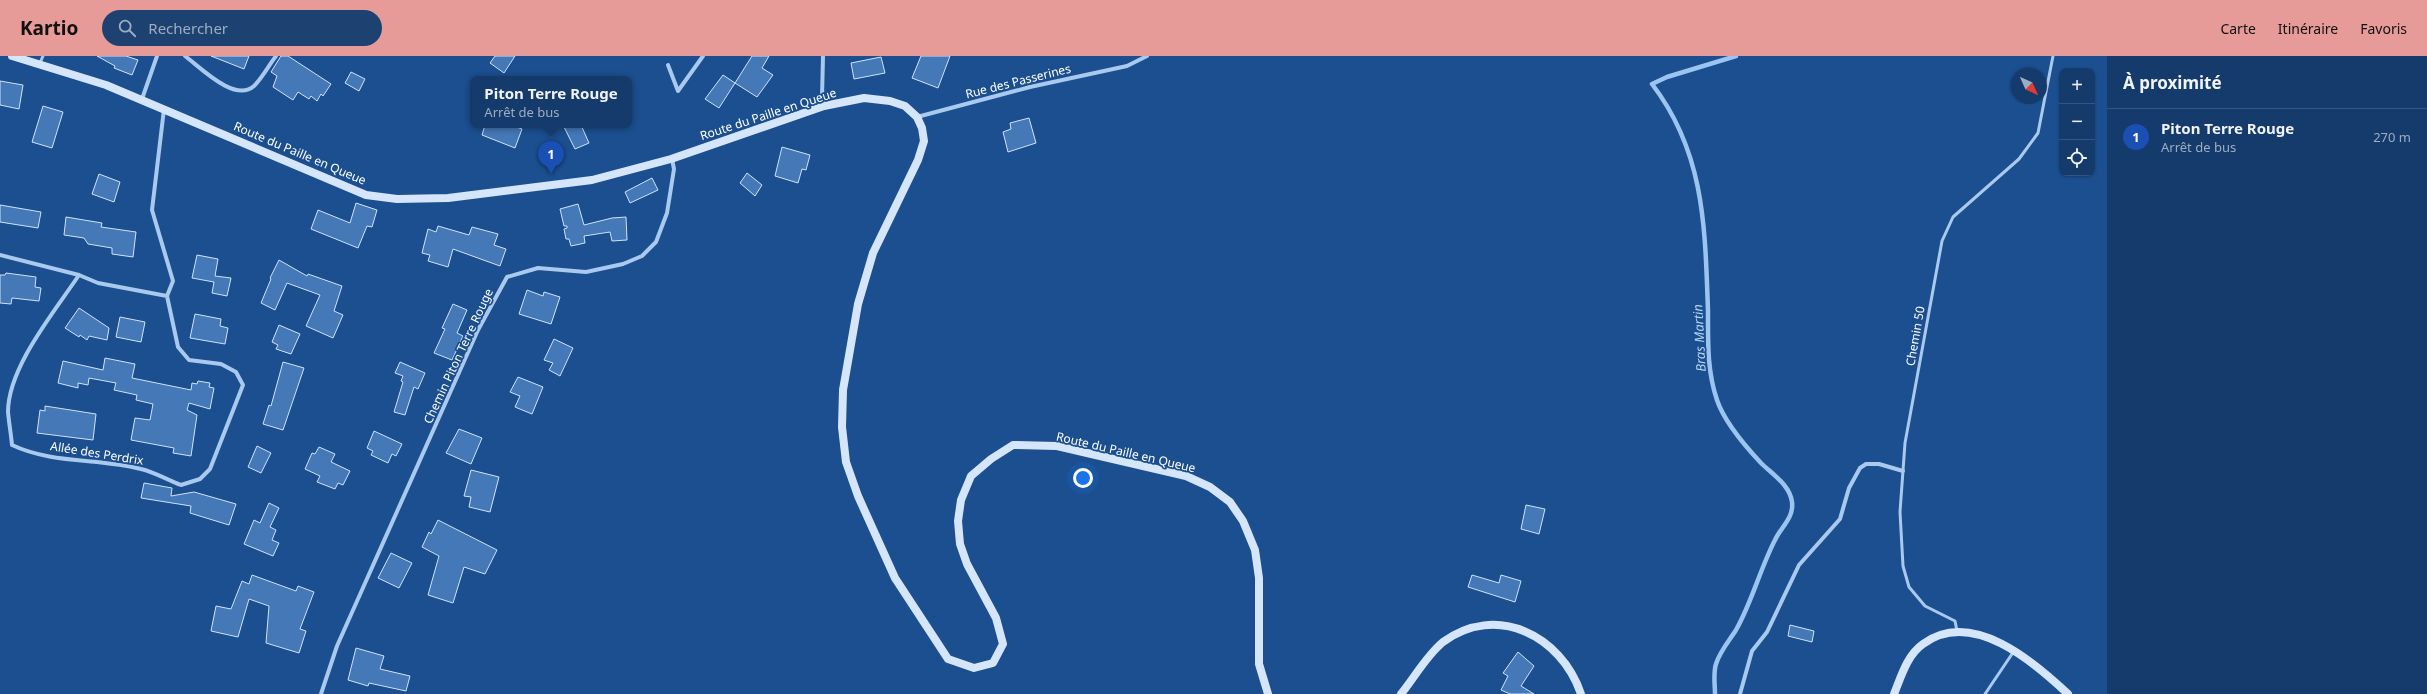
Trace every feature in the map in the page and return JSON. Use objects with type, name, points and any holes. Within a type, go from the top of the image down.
[{"type":"main road","name":"Route du Paille en Queue","points":[[12,56],[106,85],[142,99],[366,195],[397,199],[448,198],[592,180],[672,158],[824,106],[864,98],[890,101],[905,106],[917,117],[922,128],[924,141],[918,160],[873,253],[858,304],[842,390],[842,427],[846,462],[858,496],[895,578],[948,659],[974,668],[993,663],[1003,644],[996,618],[967,564],[960,544],[958,521],[961,500],[971,476],[991,459],[1013,445],[1057,446],[1186,476],[1210,487],[1230,502],[1243,521],[1255,550],[1259,578],[1259,664],[1268,694]]},
{"type":"main road","points":[[1401,694],[1422,665],[1442,643],[1462,631],[1483,625],[1509,626],[1529,632],[1548,644],[1563,661],[1581,694]]},
{"type":"main road","points":[[1894,694],[1911,657],[1923,644],[1941,636],[1958,633],[1985,636],[2015,649],[2068,694]]},
{"type":"street","points":[[142,99],[157,56]]},
{"type":"street","points":[[185,56],[228,88],[239,92],[246,91],[254,86],[276,56]]},
{"type":"street","points":[[668,65],[678,90],[703,56]]},
{"type":"street","points":[[823,56],[822,98],[824,106]]},
{"type":"street","name":"Rue des Passerines","points":[[917,117],[1030,87],[1127,66],[1147,56]]},
{"type":"street","name":"Allée des Perdrix","points":[[79,275],[25,356],[15,382],[8,411],[12,445],[22,450],[77,461],[141,469],[181,486],[200,479],[210,469],[243,385],[236,372],[221,364],[189,360],[178,347],[167,296],[173,281],[152,210],[164,108]]},
{"type":"street","name":"Chemin Piton Terre Rouge","points":[[321,694],[337,646],[478,330],[506,277],[538,268],[586,272],[623,264],[642,256],[656,242],[667,213],[674,169],[672,158]]},
{"type":"street","points":[[0,254],[79,275],[98,283],[167,296]]},
{"type":"street","points":[[1740,694],[1752,651],[1767,632],[1799,565],[1840,519],[1849,488],[1860,468],[1866,464],[1879,464],[1903,471]]},
{"type":"lane","points":[[40,64],[43,56]]},
{"type":"lane","name":"Chemin 50","points":[[1958,633],[1955,621],[1925,606],[1909,587],[1903,566],[1900,512],[1909,422],[1942,241],[1953,217],[2018,159],[2038,133],[2053,56]]},
{"type":"lane","points":[[1985,694],[2015,649]]},
{"type":"building","points":[[97,56],[126,56],[138,60],[132,75],[114,68],[115,66]]},
{"type":"building","points":[[211,56],[249,56],[244,69]]},
{"type":"building","points":[[281,56],[288,56],[331,84],[323,96],[321,94],[317,101],[311,96],[309,99],[298,92],[293,100],[273,87],[277,76],[271,72]]},
{"type":"building","points":[[495,56],[515,56],[504,73],[490,63]]},
{"type":"building","points":[[752,56],[769,56],[762,68],[773,75],[757,97],[735,83]]},
{"type":"building","points":[[921,56],[950,56],[938,88],[912,78]]},
{"type":"building","points":[[881,57],[885,73],[854,79],[851,63]]},
{"type":"building","points":[[351,72],[365,79],[359,91],[345,83]]},
{"type":"building","points":[[723,75],[735,83],[719,108],[705,99]]},
{"type":"building","points":[[0,81],[23,85],[19,109],[0,105]]},
{"type":"building","points":[[43,106],[63,112],[52,148],[32,142]]},
{"type":"building","points":[[1029,118],[1036,143],[1008,152],[1003,132],[1011,129],[1010,123]]},
{"type":"building","points":[[484,128],[522,129],[515,148],[482,135]]},
{"type":"building","points":[[564,128],[582,128],[589,143],[575,149]]},
{"type":"building","points":[[782,147],[810,155],[806,170],[802,169],[798,183],[775,176]]},
{"type":"building","points":[[747,173],[762,185],[755,196],[740,183]]},
{"type":"building","points":[[99,174],[120,182],[114,202],[92,194]]},
{"type":"building","points":[[652,178],[658,190],[630,203],[625,192]]},
{"type":"building","points":[[356,203],[377,210],[372,227],[367,226],[358,248],[311,229],[318,210],[350,223]]},
{"type":"building","points":[[578,204],[584,225],[612,218],[626,217],[627,240],[612,241],[610,232],[584,236],[585,243],[571,246],[569,239],[566,239],[564,229],[567,228],[567,226],[564,226],[560,209]]},
{"type":"building","points":[[0,205],[41,212],[38,228],[0,222]]},
{"type":"building","points":[[66,217],[102,223],[101,227],[136,232],[133,257],[112,254],[112,248],[88,244],[84,238],[64,235]]},
{"type":"building","points":[[438,226],[469,235],[472,227],[498,234],[494,245],[506,249],[500,266],[453,249],[448,267],[428,261],[430,255],[422,253],[428,229],[436,232]]},
{"type":"building","points":[[197,255],[218,259],[215,276],[231,278],[227,296],[212,293],[214,282],[192,278]]},
{"type":"building","points":[[279,260],[307,276],[308,274],[342,286],[334,311],[343,315],[333,338],[306,326],[320,295],[287,283],[275,310],[261,303],[271,279],[270,278]]},
{"type":"building","points":[[6,273],[36,277],[35,287],[41,288],[39,301],[12,298],[11,304],[0,303],[0,275],[5,275]]},
{"type":"building","points":[[527,290],[543,296],[544,292],[560,297],[551,324],[519,314]]},
{"type":"building","points":[[453,304],[467,310],[457,333],[463,336],[452,360],[434,353],[445,329],[442,328]]},
{"type":"building","points":[[79,308],[109,328],[107,340],[89,336],[87,340],[65,328]]},
{"type":"building","points":[[195,314],[221,319],[220,326],[228,328],[225,344],[190,338]]},
{"type":"building","points":[[120,317],[145,322],[141,342],[116,337]]},
{"type":"building","points":[[279,325],[300,334],[291,354],[276,349],[278,345],[272,342]]},
{"type":"building","points":[[554,339],[573,348],[560,376],[549,370],[553,363],[544,360]]},
{"type":"building","points":[[105,358],[135,364],[132,378],[191,390],[192,383],[197,384],[198,381],[210,383],[209,387],[214,388],[210,409],[189,403],[187,410],[197,415],[191,456],[173,453],[174,448],[131,440],[135,418],[150,420],[153,404],[136,400],[137,395],[114,390],[116,383],[89,378],[88,385],[78,383],[78,388],[58,383],[63,361],[103,370]]},
{"type":"building","points":[[283,362],[304,368],[283,430],[263,424],[269,405],[271,406]]},
{"type":"building","points":[[400,362],[425,373],[418,389],[414,387],[405,415],[394,412],[403,382],[401,381],[403,376],[395,373]]},
{"type":"building","points":[[518,377],[543,387],[532,414],[515,407],[520,396],[510,392]]},
{"type":"building","points":[[45,406],[96,414],[93,440],[37,433],[40,410],[45,411]]},
{"type":"building","points":[[459,429],[482,438],[471,464],[446,453]]},
{"type":"building","points":[[374,431],[402,444],[396,456],[392,454],[388,463],[371,455],[373,451],[367,448]]},
{"type":"building","points":[[257,446],[271,453],[261,473],[248,467]]},
{"type":"building","points":[[319,447],[335,454],[331,462],[350,471],[343,485],[338,483],[335,489],[317,482],[320,476],[305,469],[312,453],[315,454]]},
{"type":"building","points":[[471,470],[499,477],[490,512],[469,507],[471,497],[464,496]]},
{"type":"building","points":[[144,483],[172,488],[171,496],[194,492],[236,504],[229,525],[190,513],[191,506],[141,498]]},
{"type":"building","points":[[269,503],[279,508],[270,527],[276,530],[272,540],[279,543],[273,556],[244,544],[254,520],[260,523]]},
{"type":"building","points":[[1526,505],[1545,509],[1539,534],[1521,529]]},
{"type":"building","points":[[438,520],[497,550],[485,574],[464,567],[453,603],[428,595],[439,556],[422,547],[429,532],[431,534]]},
{"type":"building","points":[[391,553],[412,563],[399,588],[378,578]]},
{"type":"building","points":[[252,575],[296,591],[298,586],[314,592],[300,629],[306,631],[299,653],[266,643],[269,606],[249,599],[238,637],[211,631],[216,606],[231,609],[242,581],[249,584]]},
{"type":"building","points":[[1472,575],[1499,583],[1501,575],[1521,581],[1515,602],[1468,587]]},
{"type":"building","points":[[1790,625],[1814,631],[1812,642],[1788,636]]},
{"type":"building","points":[[356,648],[384,656],[380,669],[410,676],[406,691],[369,683],[368,686],[348,680]]},
{"type":"building","points":[[1518,652],[1534,666],[1521,686],[1534,694],[1510,694],[1501,690],[1508,676],[1503,673]]},
{"type":"waterway","name":"Bras Martin","points":[[1715,694],[1714,679],[1718,659],[1722,650],[1742,619],[1770,551],[1789,518],[1792,502],[1791,496],[1784,485],[1761,463],[1736,433],[1720,408],[1717,400],[1711,378],[1709,356],[1705,250],[1699,192],[1683,137],[1670,110],[1652,84],[1667,77],[1736,56]]},
{"type":"place","name":"Piton Terre Rouge","points":[[551,174]]}]
